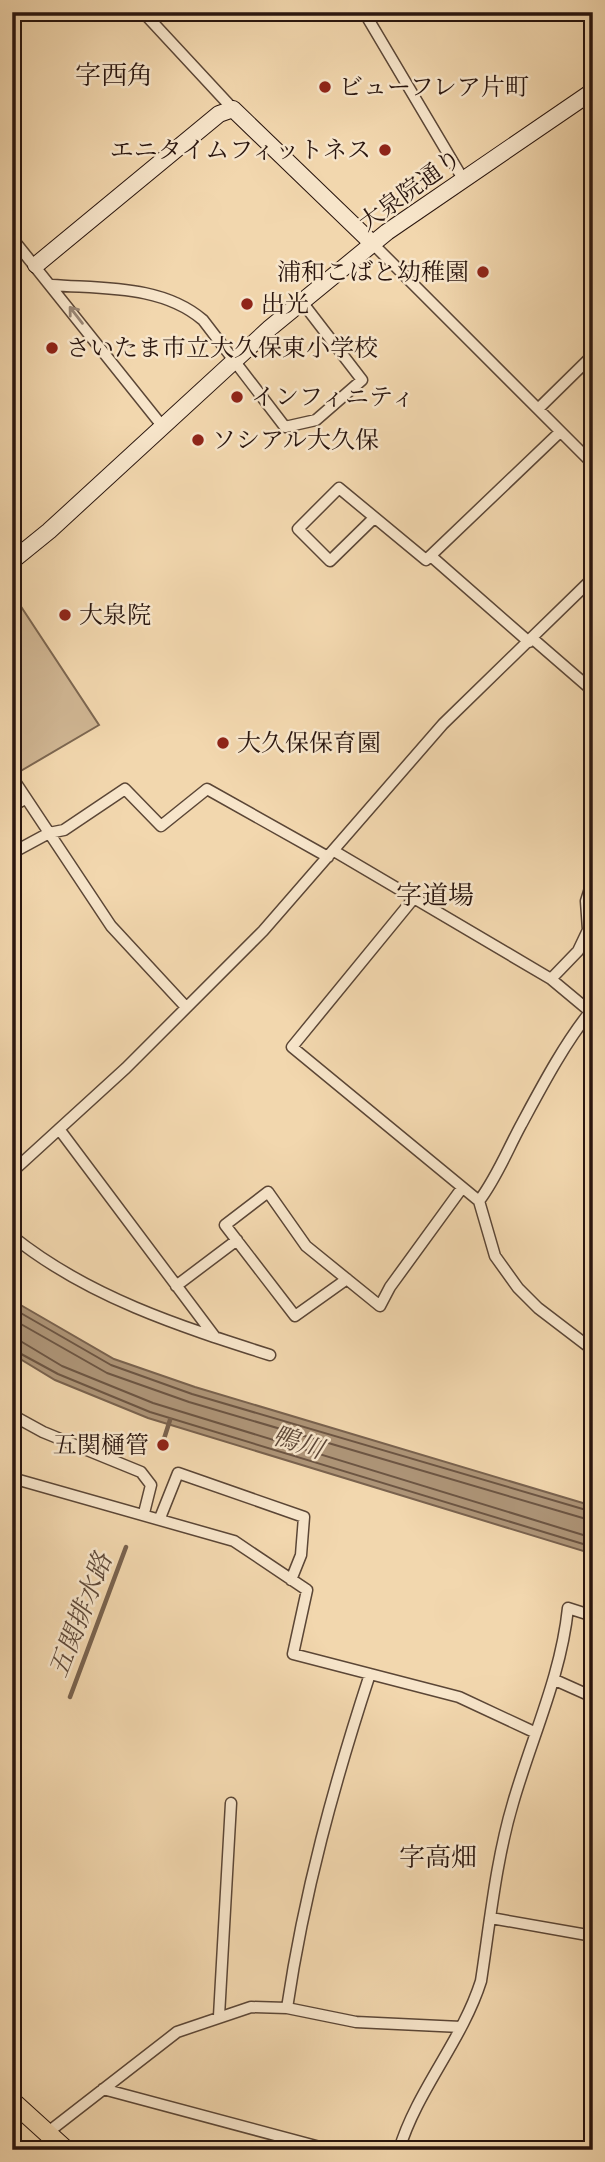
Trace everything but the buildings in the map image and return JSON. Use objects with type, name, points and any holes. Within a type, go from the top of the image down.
[{"type":"main road","points":[[12,2101],[65,2150]]},
{"type":"street","points":[[364,12],[463,180]]},
{"type":"street","points":[[147,14],[233,109],[373,244],[419,293],[438,307],[593,464]]},
{"type":"street","name":"大泉院通り","points":[[12,561],[234,360],[373,244],[593,91]]},
{"type":"street","points":[[36,265],[219,114],[233,109]]},
{"type":"street","points":[[12,238],[163,427]]},
{"type":"street","points":[[52,285],[140,292],[177,301],[203,320],[285,427],[316,420],[362,380],[302,302]]},
{"type":"street","points":[[538,409],[593,355]]},
{"type":"street","points":[[374,518],[330,561],[298,530],[339,488],[426,560],[560,432]]},
{"type":"street","points":[[432,557],[593,691]]},
{"type":"street","points":[[13,1169],[126,1068],[185,1006],[263,932],[443,724],[593,578]]},
{"type":"street","points":[[12,777],[111,926],[185,1006]]},
{"type":"street","points":[[12,853],[49,834],[64,830],[125,789],[161,826],[207,789],[414,898],[551,979],[591,1013],[576,1029],[522,1124],[493,1183],[479,1201]]},
{"type":"street","points":[[12,806],[25,799]]},
{"type":"street","points":[[551,979],[578,951],[588,930],[586,901],[593,879]]},
{"type":"street","points":[[414,898],[292,1047],[479,1201],[495,1256],[518,1288],[538,1308],[593,1349]]},
{"type":"street","points":[[59,1129],[215,1338]]},
{"type":"street","points":[[346,1279],[295,1316],[225,1225],[268,1192],[306,1246],[380,1306],[390,1287],[462,1188]]},
{"type":"street","points":[[12,1236],[106,1296],[171,1323],[270,1355]]},
{"type":"street","points":[[176,1286],[237,1240]]},
{"type":"street","points":[[12,1415],[43,1432],[141,1472],[150,1485],[151,1492],[144,1513]]},
{"type":"street","points":[[160,1518],[178,1474],[304,1517],[301,1555],[291,1580]]},
{"type":"street","points":[[12,1478],[144,1513],[234,1541],[307,1590],[293,1654],[459,1697],[534,1732]]},
{"type":"street","points":[[399,2150],[425,2091],[461,2027],[481,1981],[512,1807],[534,1732],[555,1680],[564,1647],[568,1608],[593,1616]]},
{"type":"street","points":[[287,2008],[297,1939],[329,1802],[370,1674]]},
{"type":"street","points":[[555,1680],[593,1697]]},
{"type":"street","points":[[219,2016],[231,1803]]},
{"type":"street","points":[[491,1918],[593,1936]]},
{"type":"street","points":[[47,2133],[168,2038],[219,2016],[251,2007],[287,2008],[356,2022],[461,2027]]},
{"type":"street","points":[[103,2089],[331,2150]]},
{"type":"shaded area","points":[[18,602],[99,725],[19,772],[12,761],[12,605]]},
{"type":"water","name":"鴨川","points":[[12,1300],[114,1359],[195,1387],[593,1506],[593,1554],[148,1418],[55,1380],[12,1354]]},
{"type":"waterway","name":"五関排水路","points":[[163,1442],[170,1420]]},
{"type":"waterway","name":"五関排水路","points":[[70,1697],[126,1547]]},
{"type":"place","name":"ビューフレア片町","points":[[325,87]]},
{"type":"place","name":"エニタイムフィットネス","points":[[385,150]]},
{"type":"place","name":"浦和こばと幼稚園","points":[[483,272]]},
{"type":"place","name":"出光","points":[[247,304]]},
{"type":"place","name":"さいたま市立大久保東小学校","points":[[52,348]]},
{"type":"place","name":"インフィニティ","points":[[237,397]]},
{"type":"place","name":"ソシアル大久保","points":[[198,440]]},
{"type":"place","name":"大泉院","points":[[65,615]]},
{"type":"place","name":"大久保保育園","points":[[223,743]]},
{"type":"place","name":"五関樋管","points":[[163,1445]]},
{"type":"district","name":"字西角","points":[[114,75]]},
{"type":"district","name":"字道場","points":[[435,895]]},
{"type":"district","name":"字高畑","points":[[438,1857]]}]
